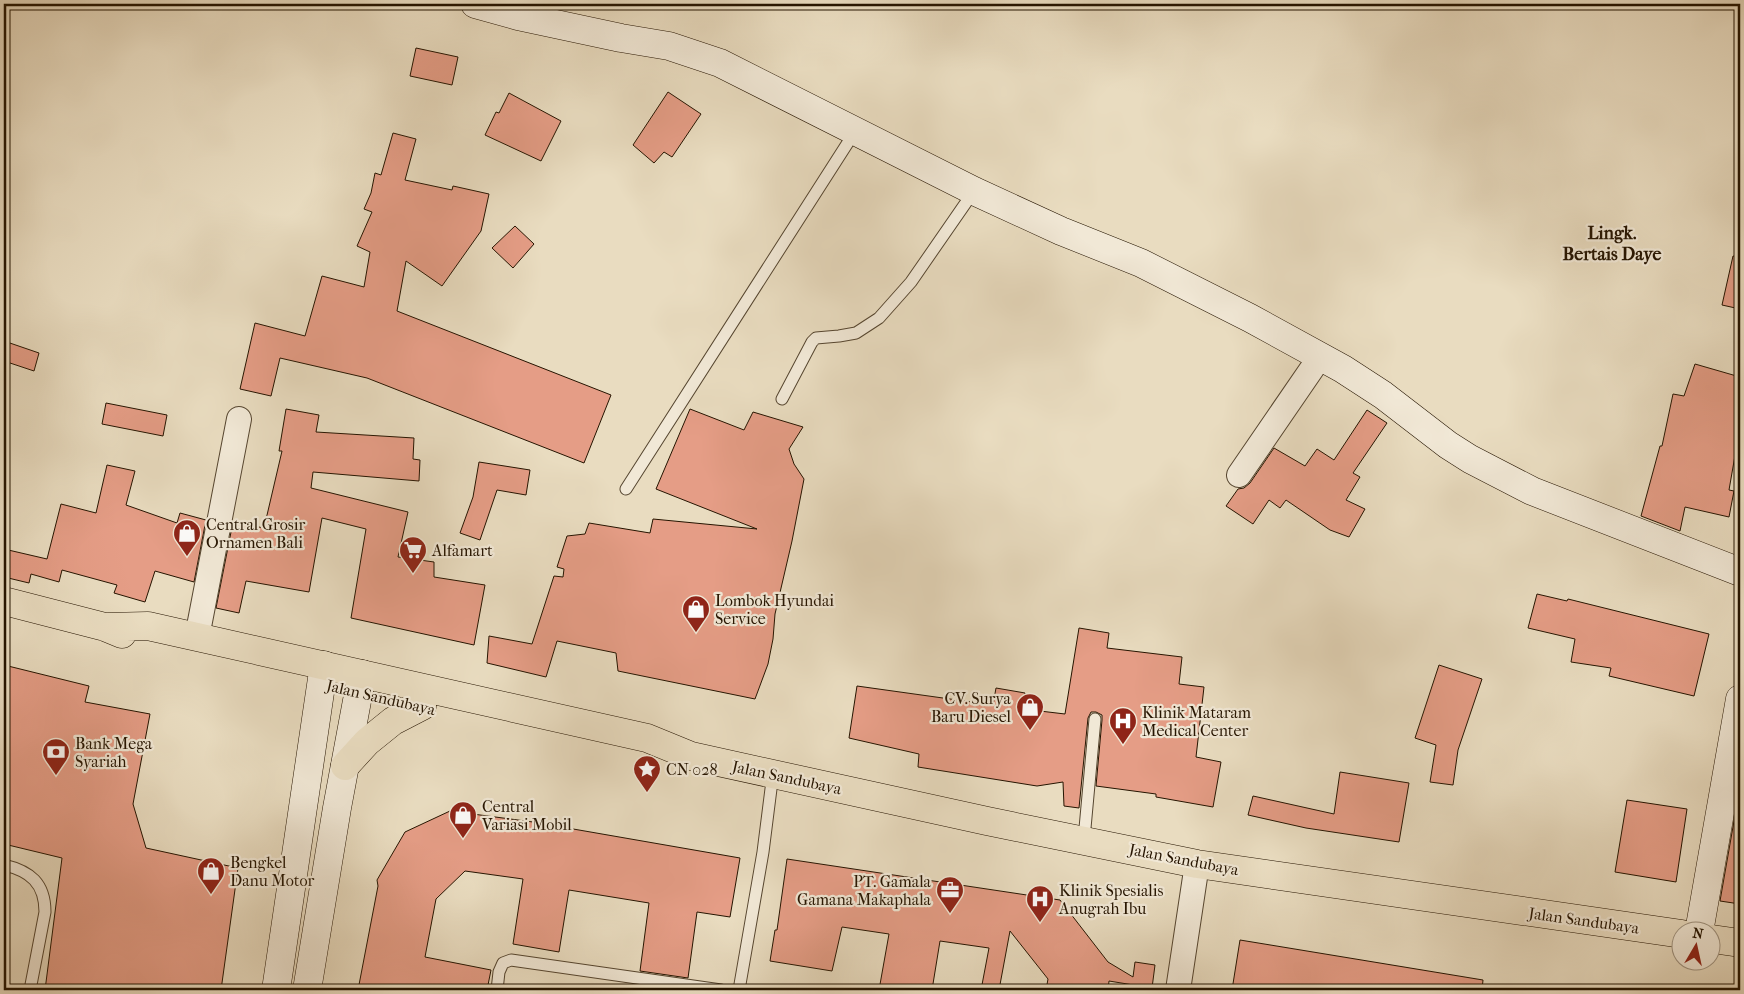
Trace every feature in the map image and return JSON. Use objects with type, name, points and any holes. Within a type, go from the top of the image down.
[{"type":"highway","name":"Jalan Sandubaya","points":[[4,601],[105,626],[144,644],[323,674]]},
{"type":"highway","name":"Jalan Sandubaya","points":[[105,626],[148,626],[197,637],[360,683],[647,738],[691,756],[987,821],[1197,864],[1672,933]]},
{"type":"highway","name":"Jalan Sandubaya","points":[[360,683],[422,706],[645,756],[691,756]]},
{"type":"highway","points":[[345,766],[367,742],[393,721],[422,706]]},
{"type":"highway","points":[[1722,940],[1740,943]]},
{"type":"street","points":[[475,4],[518,16],[621,38],[669,46],[720,63],[974,191],[1061,231],[1141,264],[1250,318],[1383,395],[1448,445],[1470,459],[1532,492],[1740,572]]},
{"type":"street","points":[[1239,475],[1320,357]]},
{"type":"street","points":[[197,637],[239,419]]},
{"type":"street","points":[[276,990],[323,674]]},
{"type":"street","points":[[307,990],[360,683]]},
{"type":"street","points":[[1701,922],[1740,699]]},
{"type":"street","points":[[1178,990],[1197,864]]},
{"type":"lane","points":[[626,489],[856,130]]},
{"type":"lane","points":[[782,399],[812,342],[816,338],[856,333],[879,318],[911,282],[974,191]]},
{"type":"lane","points":[[1084,840],[1094,719]]},
{"type":"lane","points":[[739,990],[763,852],[772,773]]},
{"type":"lane","points":[[4,865],[19,869],[35,881],[42,893],[45,906],[30,990]]},
{"type":"lane","points":[[497,990],[499,972],[503,963],[511,960],[721,990]]},
{"type":"building","points":[[416,48],[458,57],[452,85],[410,76]]},
{"type":"building","points":[[668,92],[701,114],[672,157],[664,152],[654,163],[633,145]]},
{"type":"building","points":[[509,93],[561,121],[541,161],[485,135],[496,112],[499,113]]},
{"type":"building","points":[[393,133],[416,139],[405,180],[452,190],[453,186],[489,194],[481,231],[442,286],[406,261],[397,311],[611,395],[584,463],[367,378],[280,358],[271,396],[240,389],[255,323],[305,336],[322,276],[364,287],[370,252],[357,246],[372,212],[364,209],[371,193],[375,173],[381,175]]},
{"type":"building","points":[[515,226],[534,244],[513,268],[492,248]]},
{"type":"building","points":[[1733,256],[1740,257],[1740,309],[1722,305]]},
{"type":"building","points":[[4,341],[39,353],[34,371],[4,361]]},
{"type":"building","points":[[1695,364],[1740,377],[1740,445],[1737,444],[1729,490],[1734,491],[1729,517],[1685,507],[1680,531],[1641,516],[1660,446],[1662,446],[1673,394],[1684,396]]},
{"type":"building","points":[[106,403],[167,415],[163,436],[102,424]]},
{"type":"building","points":[[286,409],[319,415],[316,432],[414,438],[413,459],[420,460],[419,481],[313,472],[311,488],[408,512],[398,557],[434,562],[434,577],[485,585],[474,645],[351,618],[366,529],[322,518],[309,592],[246,581],[239,613],[216,608],[233,522],[264,528],[282,451],[279,451]]},
{"type":"building","points":[[690,409],[744,430],[753,412],[803,427],[789,449],[794,464],[804,479],[775,614],[768,664],[755,699],[618,671],[616,653],[557,641],[546,677],[487,663],[489,636],[532,644],[554,576],[563,577],[564,569],[557,567],[567,536],[585,534],[589,523],[650,533],[653,519],[757,529],[656,489]]},
{"type":"building","points":[[1367,410],[1387,423],[1353,473],[1360,477],[1346,500],[1365,509],[1349,537],[1330,530],[1286,500],[1280,508],[1269,500],[1253,524],[1226,506],[1238,489],[1244,488],[1250,483],[1274,448],[1305,466],[1317,449],[1334,460]]},
{"type":"building","points":[[479,462],[530,470],[526,495],[497,490],[480,540],[460,533],[473,497]]},
{"type":"building","points":[[107,465],[135,471],[126,505],[177,523],[180,513],[206,520],[194,582],[155,571],[145,602],[114,593],[117,585],[62,570],[59,582],[31,574],[29,583],[4,577],[4,549],[47,559],[61,504],[96,513]]},
{"type":"building","points":[[1537,594],[1567,601],[1568,599],[1709,634],[1694,696],[1609,676],[1611,668],[1571,662],[1575,639],[1528,628]]},
{"type":"building","points":[[1079,628],[1109,633],[1107,648],[1182,657],[1179,684],[1204,687],[1196,757],[1221,762],[1213,807],[1156,797],[1156,794],[1096,786],[1102,715],[1096,712],[1091,712],[1088,718],[1079,808],[1064,806],[1063,782],[1037,786],[918,767],[919,754],[849,738],[857,686],[993,705],[996,688],[1025,693],[1023,709],[1065,714]]},
{"type":"building","points":[[4,665],[89,686],[85,702],[150,714],[133,804],[146,848],[238,868],[221,990],[45,990],[62,858],[4,844]]},
{"type":"building","points":[[1439,665],[1482,679],[1458,750],[1453,785],[1430,782],[1436,745],[1415,738]]},
{"type":"building","points":[[1340,772],[1409,783],[1399,842],[1306,828],[1248,815],[1253,796],[1334,814]]},
{"type":"building","points":[[1627,800],[1687,809],[1676,882],[1615,872]]},
{"type":"building","points":[[1737,804],[1740,804],[1740,904],[1720,901]]},
{"type":"building","points":[[450,811],[533,822],[740,858],[730,917],[697,912],[688,978],[640,971],[649,903],[569,890],[559,952],[513,944],[523,879],[465,871],[436,899],[425,957],[491,970],[487,990],[358,990],[378,886],[377,880],[405,832]]},
{"type":"building","points":[[787,859],[1060,900],[1108,962],[1133,977],[1135,962],[1155,965],[1152,988],[1109,981],[1108,990],[1046,990],[1048,979],[1010,931],[999,990],[981,990],[989,948],[940,941],[932,990],[879,990],[889,934],[842,927],[832,971],[770,961],[775,930],[777,930]]},
{"type":"building","points":[[1240,940],[1483,980],[1482,990],[1232,990]]},
{"type":"building","points":[[638,986],[670,990],[638,990]]},
{"type":"place","name":"Central Grosir Ornamen Bali","points":[[187,557]]},
{"type":"place","name":"Alfamart","points":[[413,574]]},
{"type":"place","name":"Lombok Hyundai Service","points":[[696,633]]},
{"type":"place","name":"CV. Surya Baru Diesel","points":[[1030,731]]},
{"type":"place","name":"Klinik Mataram Medical Center","points":[[1123,745]]},
{"type":"place","name":"Bank Mega Syariah","points":[[56,776]]},
{"type":"place","name":"CN 028","points":[[647,793]]},
{"type":"place","name":"Central Variasi Mobil","points":[[463,839]]},
{"type":"place","name":"Bengkel Danu Motor","points":[[211,895]]},
{"type":"place","name":"PT. Gamala Gamana Makaphala","points":[[950,914]]},
{"type":"place","name":"Klinik Spesialis Anugrah Ibu","points":[[1040,923]]},
{"type":"district","name":"Lingk. Bertais Daye","points":[[1612,243]]}]
